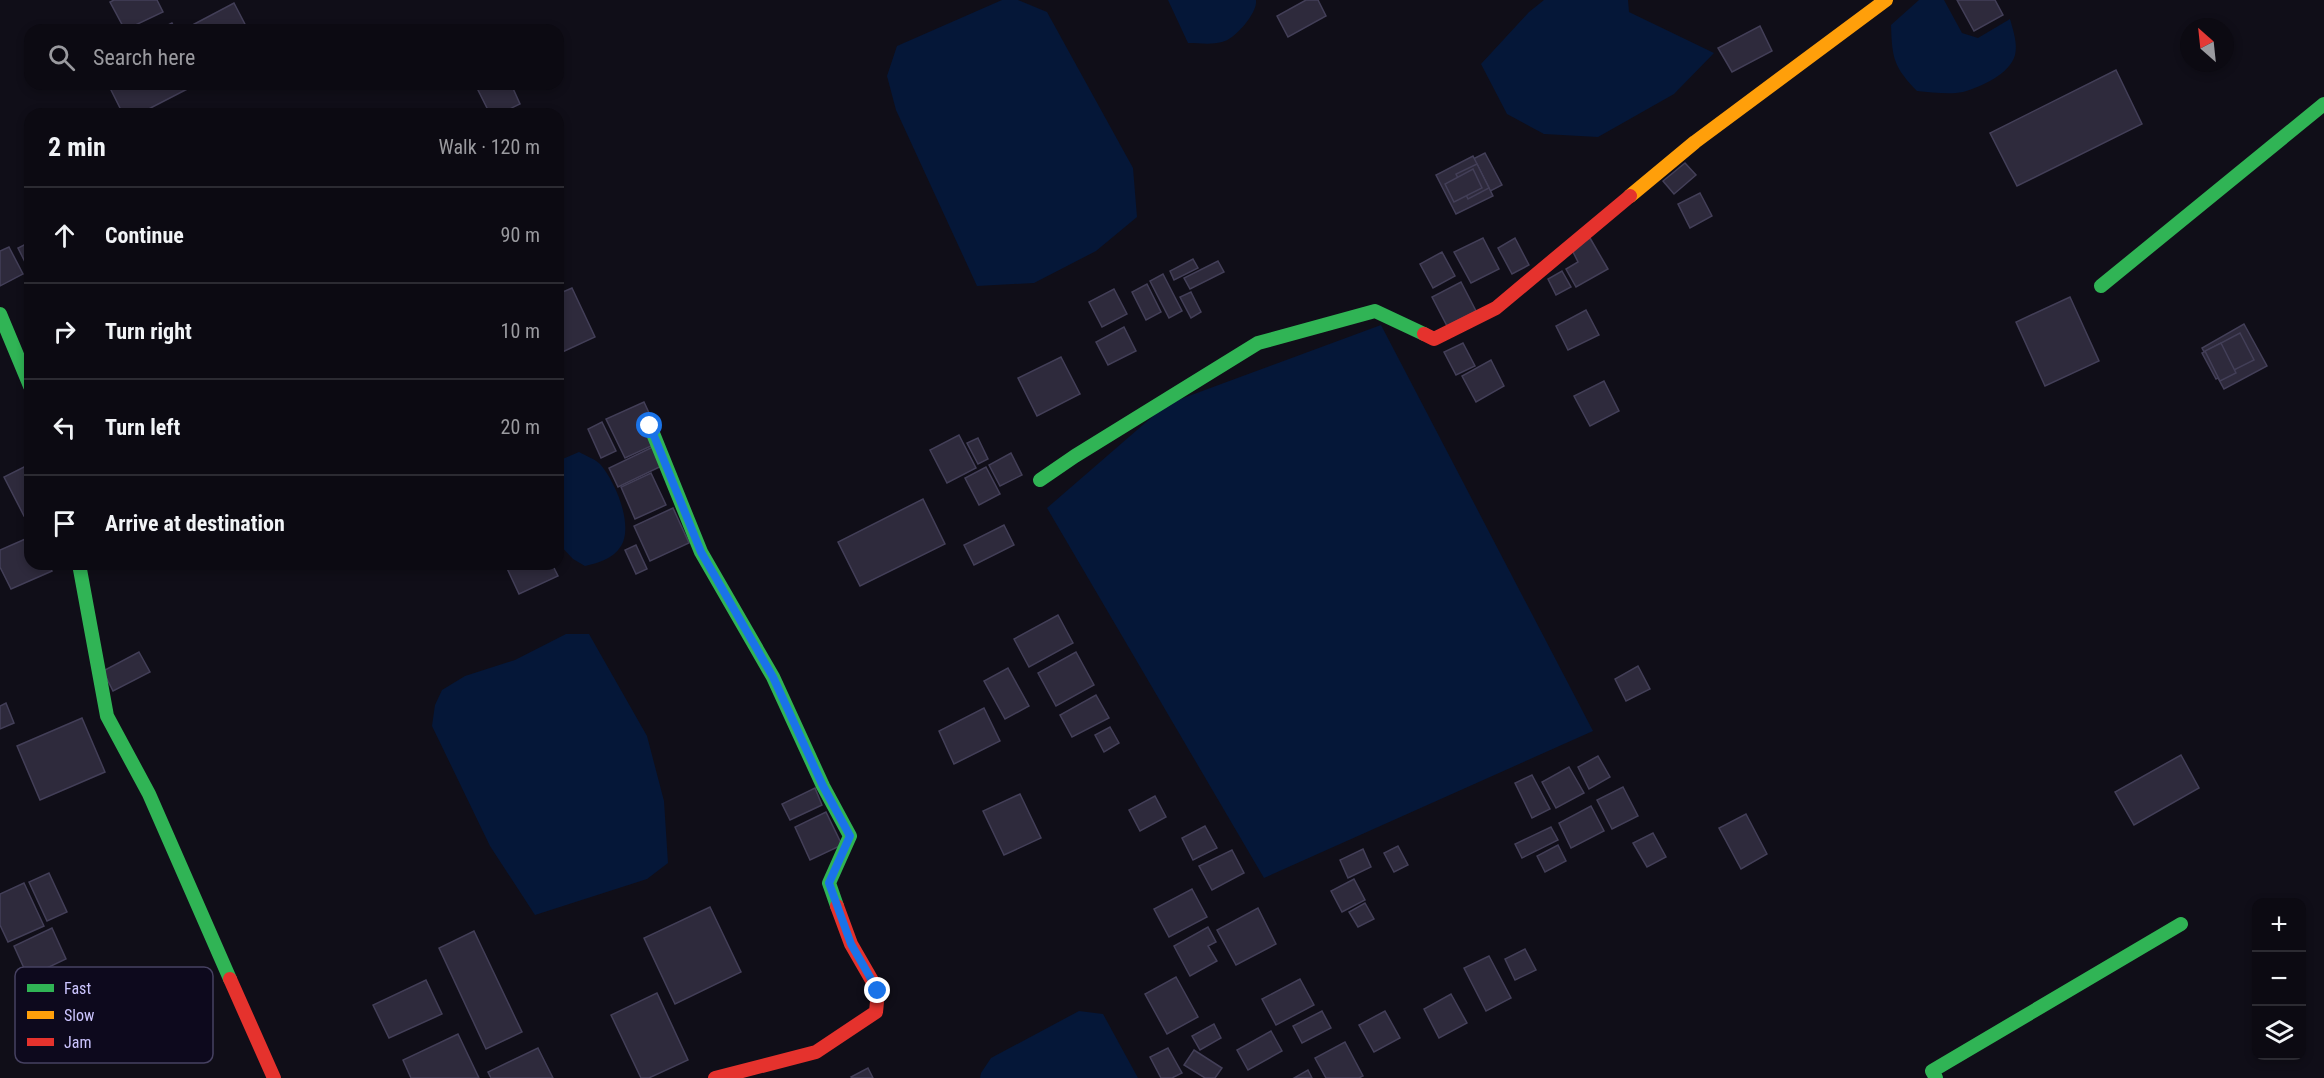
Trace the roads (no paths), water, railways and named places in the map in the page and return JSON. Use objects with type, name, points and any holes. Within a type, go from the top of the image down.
[{"type":"street","points":[[1040,480],[1258,343],[1375,311],[1434,339],[1496,309],[1695,142],[1886,0]]},
{"type":"street","points":[[2101,286],[2324,104]]},
{"type":"street","points":[[0,314],[24,372]]},
{"type":"street","points":[[650,426],[701,552],[773,677],[823,786],[850,836],[829,883],[851,944],[878,991],[876,1012],[816,1052],[715,1078]]},
{"type":"street","points":[[80,570],[107,716],[149,794],[274,1078]]},
{"type":"street","points":[[1936,1078],[1932,1071],[2181,924]]},
{"type":"water","points":[[1002,0],[1018,0],[1047,12],[1133,168],[1137,217],[1096,251],[1034,283],[977,286],[896,110],[887,76],[897,46]]},
{"type":"water","points":[[1168,0],[1256,0],[1256,5],[1239,31],[1227,40],[1209,44],[1188,43]]},
{"type":"water","points":[[1544,0],[1628,0],[1629,12],[1714,53],[1674,94],[1598,137],[1544,134],[1507,114],[1481,64],[1529,12]]},
{"type":"water","points":[[1919,0],[1944,0],[1962,33],[1978,38],[2010,19],[2016,46],[2012,62],[1994,79],[1963,92],[1917,91],[1903,75],[1896,62],[1892,46],[1891,25]]},
{"type":"water","points":[[1381,325],[1593,731],[1264,878],[1047,508],[1167,404]]},
{"type":"water","points":[[579,452],[598,462],[617,492],[624,515],[624,537],[618,550],[605,560],[585,566],[573,559],[564,549],[564,458]]},
{"type":"water","points":[[566,634],[589,634],[647,736],[664,801],[668,863],[647,879],[535,915],[490,846],[432,726],[435,705],[442,690],[465,676],[515,660]]},
{"type":"water","points":[[1079,1011],[1103,1014],[1138,1078],[980,1078],[991,1058]]}]
